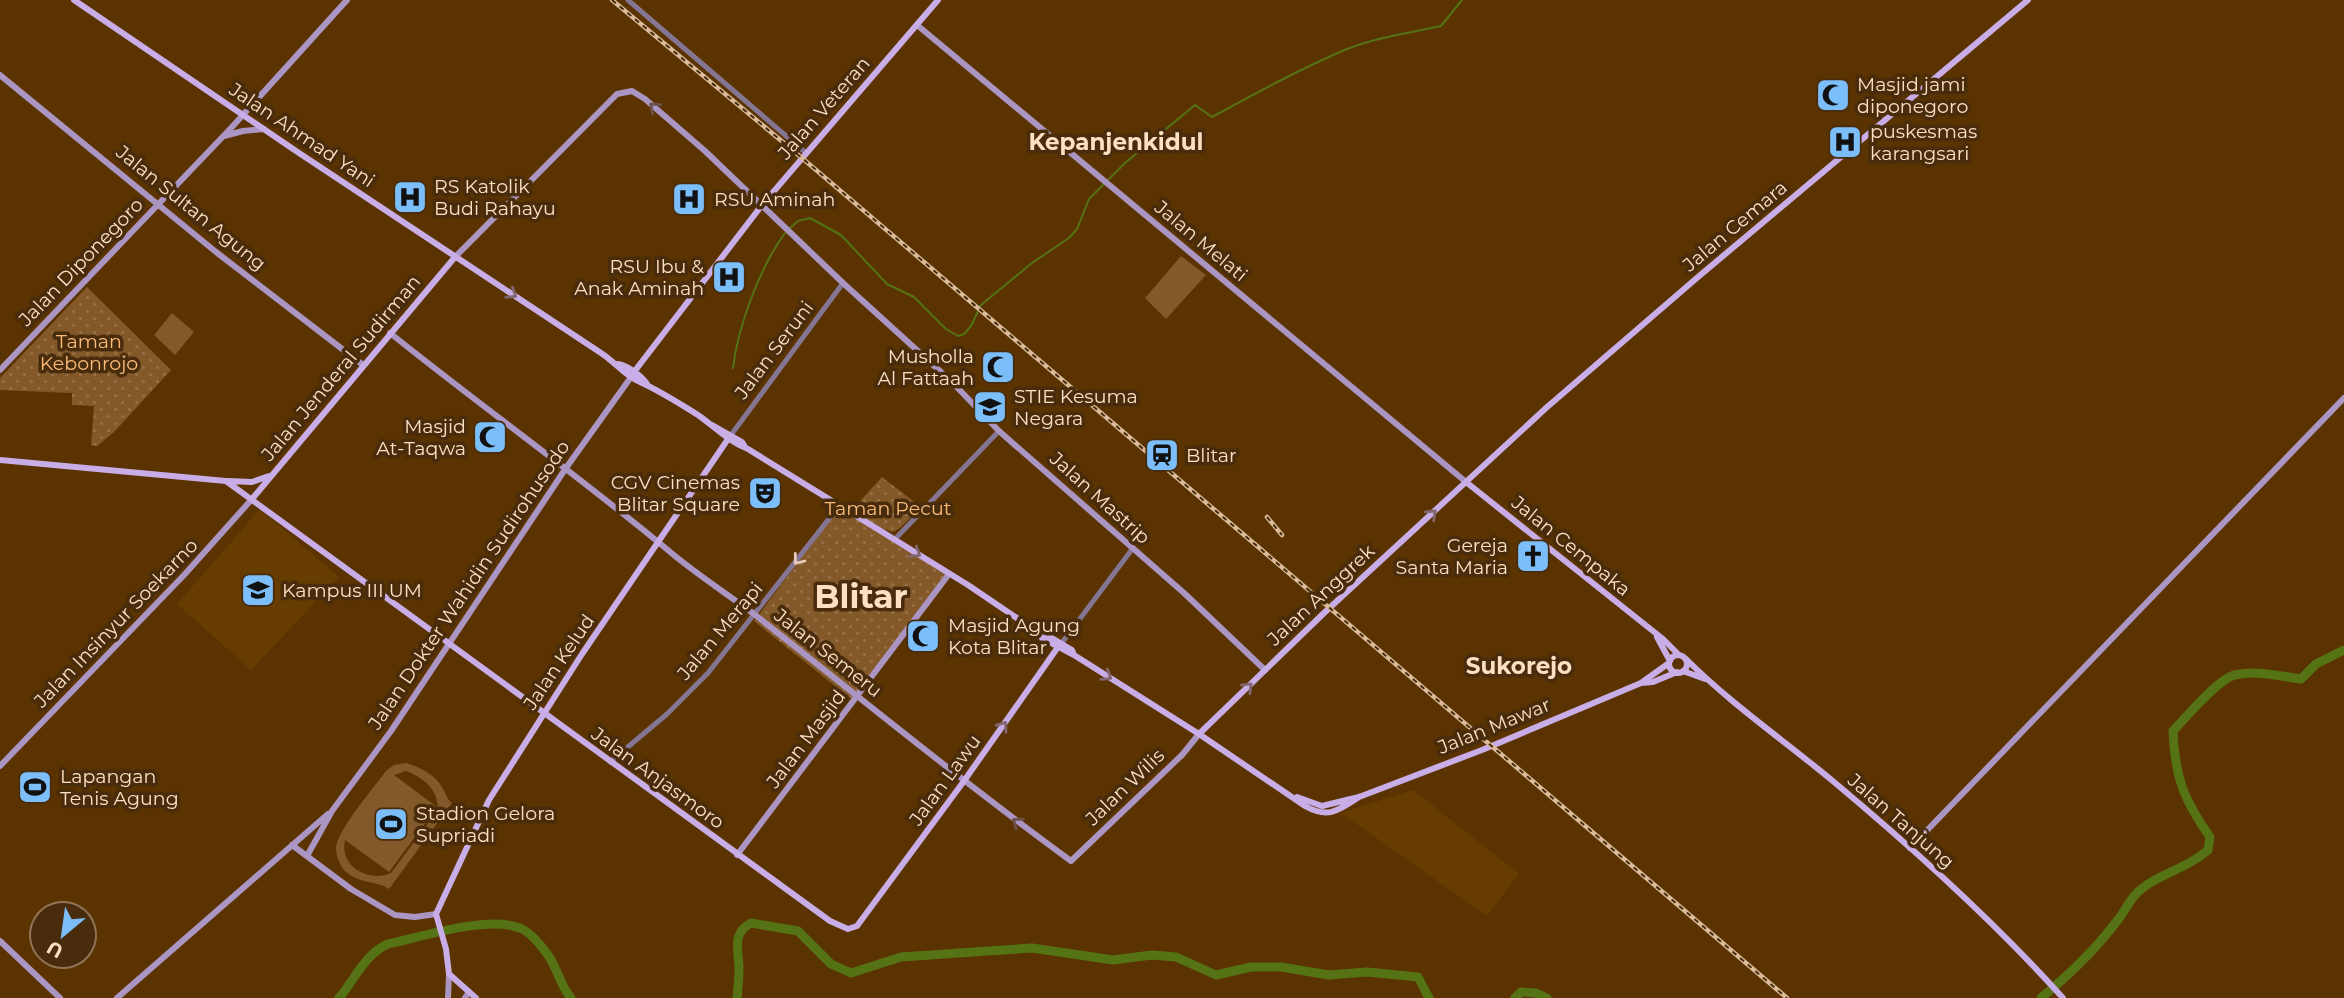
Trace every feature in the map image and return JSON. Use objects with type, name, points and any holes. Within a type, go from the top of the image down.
[{"type":"main road","name":"Jalan Ahmad Yani","points":[[74,0],[242,115],[618,364],[619,368],[633,374]]},
{"type":"main road","name":"Jalan Diponegoro","points":[[0,370],[347,0]]},
{"type":"main road","name":"Jalan Veteran","points":[[633,374],[762,205],[938,0]]},
{"type":"main road","name":"Jalan Cemara","points":[[1466,482],[1631,334],[2028,0]]},
{"type":"main road","name":"Jalan Melati","points":[[917,24],[1466,482]]},
{"type":"main road","name":"Jalan Sultan Agung","points":[[0,75],[157,204],[363,365]]},
{"type":"main road","name":"Jalan Mastrip","points":[[455,257],[576,134],[622,91],[632,91],[645,99],[705,152],[952,382],[999,431],[1133,548],[1265,670]]},
{"type":"main road","points":[[221,137],[264,129]]},
{"type":"main road","name":"Jalan Jenderal Sudirman","points":[[252,499],[455,257]]},
{"type":"main road","name":"Jalan Semeru","points":[[390,333],[513,431],[566,468],[858,695],[964,782],[1071,861]]},
{"type":"main road","name":"Jalan Mawar","points":[[633,374],[712,425],[714,430],[730,437],[895,539],[1289,794],[1320,806],[1359,797],[1482,750],[1640,684],[1680,672]]},
{"type":"main road","name":"Jalan Dokter Wahidin Sudirohusodo","points":[[307,856],[332,811],[391,732],[566,468],[633,374]]},
{"type":"main road","points":[[1910,848],[2344,398]]},
{"type":"main road","name":"Jalan Kelud","points":[[437,916],[489,800],[582,654],[730,437]]},
{"type":"main road","points":[[0,460],[226,481],[252,482],[273,474]]},
{"type":"main road","name":"Jalan Anjasmoro","points":[[226,481],[737,855],[830,921],[854,929]]},
{"type":"main road","name":"Jalan Cempaka","points":[[1466,482],[1679,655]]},
{"type":"main road","name":"Jalan Anggrek","points":[[1199,734],[1466,482]]},
{"type":"main road","name":"Jalan Insinyur Soekarno","points":[[0,766],[185,574],[252,499]]},
{"type":"main road","name":"Jalan Masjid","points":[[737,855],[949,574]]},
{"type":"main road","name":"Jalan Cempaka","points":[[1656,635],[1669,662]]},
{"type":"main road","name":"Jalan Lawu","points":[[854,929],[964,782],[1060,646]]},
{"type":"main road","points":[[1679,655],[1686,659],[1687,664],[1680,672],[1671,668],[1669,662],[1673,656],[1679,655]]},
{"type":"main road","name":"Jalan Tanjung","points":[[1686,659],[1707,680],[1910,848],[2063,998]]},
{"type":"main road","name":"Jalan Mawar","points":[[1640,684],[1669,662]]},
{"type":"main road","name":"Jalan Tanjung","points":[[1680,672],[1707,680]]},
{"type":"main road","name":"Jalan Wilis","points":[[1071,861],[1182,755],[1199,734]]},
{"type":"main road","name":"Jalan Dokter Wahidin Sudirohusodo","points":[[117,998],[332,811]]},
{"type":"main road","points":[[292,845],[351,889],[395,915],[437,916],[446,949],[448,998]]},
{"type":"main road","points":[[0,941],[60,998]]},
{"type":"main road","points":[[449,974],[467,995],[476,998]]},
{"type":"street","points":[[628,0],[806,153]]},
{"type":"street","name":"Jalan Seruni","points":[[730,437],[844,283]]},
{"type":"street","points":[[895,539],[999,431]]},
{"type":"street","name":"Jalan Merapi","points":[[610,762],[694,687],[755,615],[839,506]]},
{"type":"street","points":[[1060,646],[1133,548]]},
{"type":"shaded area","name":"Kampus III UM","points":[[260,509],[339,577],[251,670],[177,604]]},
{"type":"shaded area","points":[[1413,790],[1519,874],[1487,916],[1341,813]]},
{"type":"green space","points":[[1181,256],[1206,275],[1166,319],[1145,298]]},
{"type":"green space","name":"Taman Kebonrojo","points":[[87,287],[171,370],[114,432],[97,446],[91,445],[94,406],[72,405],[72,393],[0,390],[0,378]]},
{"type":"green space","points":[[172,313],[194,332],[175,355],[154,335]]},
{"type":"green space","name":"Taman Pecut","points":[[882,477],[921,507],[893,532],[880,528],[852,510]]},
{"type":"green space","points":[[839,508],[946,574],[854,701],[754,621]]},
{"type":"green space","points":[[406,763],[427,772],[440,784],[452,803],[389,889],[350,875],[341,866],[336,849],[342,832],[356,810],[386,771],[394,765]],"holes":[[[406,771],[433,790],[438,810],[391,873],[382,876],[365,874],[351,865],[344,850],[345,840],[389,872],[437,807],[394,775]]]},
{"type":"waterway","points":[[789,229],[798,221],[810,218],[841,235],[887,284],[914,297],[946,329],[958,336],[964,334],[981,305],[1032,263],[1069,238],[1077,229],[1089,199],[1125,163],[1195,105],[1212,117],[1347,49],[1382,38],[1441,26],[1462,0]]},
{"type":"waterway","points":[[733,368],[740,334],[752,298],[767,263],[785,233]]},
{"type":"waterway","points":[[2041,998],[2093,950],[2142,888],[2190,863],[2208,850],[2210,837],[2193,811],[2178,774],[2173,731],[2202,699],[2228,678],[2252,673],[2301,679],[2316,664],[2344,650]]},
{"type":"waterway","points":[[737,998],[738,937],[751,923],[798,931],[831,964],[851,973],[901,957],[1032,948],[1113,960],[1152,955],[1176,957],[1216,975],[1251,967],[1281,967],[1329,975],[1367,972],[1418,977],[1429,998]]},
{"type":"waterway","points":[[339,998],[367,960],[388,944],[456,928],[493,924],[509,925],[532,936],[549,956],[571,998]]},
{"type":"waterway","points":[[1515,998],[1521,992],[1536,993],[1547,998]]},
{"type":"railway","points":[[612,0],[802,158],[1787,998]]},
{"type":"railway","points":[[1267,517],[1282,535]]},
{"type":"place","name":"Masjid jami diponegoro","points":[[1833,95]]},
{"type":"place","name":"puskesmas karangsari","points":[[1845,142]]},
{"type":"place","name":"RS Katolik Budi Rahayu","points":[[410,197]]},
{"type":"place","name":"RSU Aminah","points":[[689,199]]},
{"type":"place","name":"RSU Ibu & Anak Aminah","points":[[729,277]]},
{"type":"place","name":"Musholla Al Fattaah","points":[[998,367]]},
{"type":"place","name":"STIE Kesuma Negara","points":[[990,407]]},
{"type":"place","name":"Masjid At-Taqwa","points":[[490,437]]},
{"type":"place","name":"Blitar","points":[[1162,455]]},
{"type":"place","name":"CGV Cinemas Blitar Square","points":[[765,493]]},
{"type":"place","name":"Gereja Santa Maria","points":[[1533,556]]},
{"type":"place","name":"Kampus III UM","points":[[258,590]]},
{"type":"place","name":"Masjid Agung Kota Blitar","points":[[923,636]]},
{"type":"place","name":"Lapangan Tenis Agung","points":[[35,787]]},
{"type":"place","name":"Stadion Gelora Supriadi","points":[[391,824]]},
{"type":"district","name":"Kepanjenkidul","points":[[1116,142]]},
{"type":"district","name":"Blitar","points":[[861,596]]},
{"type":"district","name":"Sukorejo","points":[[1519,666]]}]
